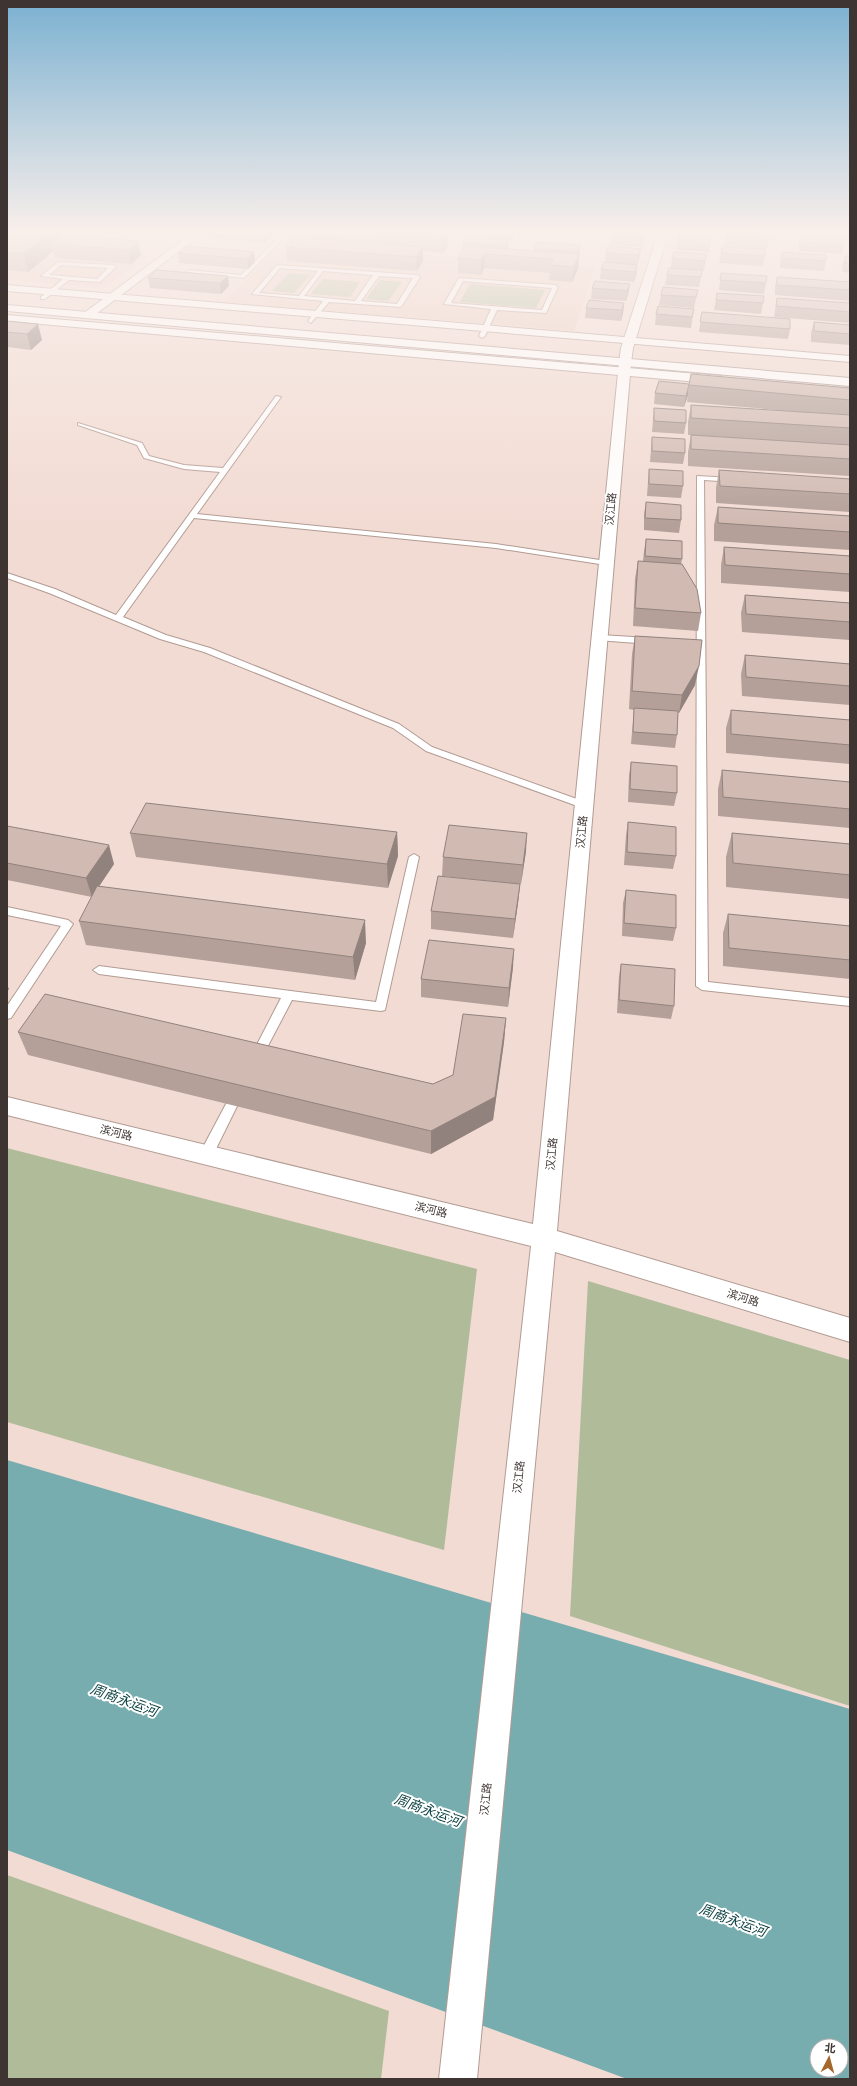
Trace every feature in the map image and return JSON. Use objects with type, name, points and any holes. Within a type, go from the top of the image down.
[{"type":"main road","points":[[224,331],[850,368]]},
{"type":"main road","points":[[303,331],[626,356],[850,382]]},
{"type":"main road","points":[[476,331],[850,392]]},
{"type":"main road","name":"汉江路","points":[[458,2079],[544,1238],[626,356],[633,331]]},
{"type":"main road","points":[[626,356],[850,359]]},
{"type":"main road","name":"滨河路","points":[[7,1106],[544,1238],[850,1330]]},
{"type":"lane","points":[[118,618],[278,397]]},
{"type":"lane","points":[[80,424],[140,444],[146,456],[184,467],[225,470]]},
{"type":"lane","points":[[740,480],[700,478],[697,645],[702,986],[850,1002]]},
{"type":"lane","points":[[192,516],[496,546],[606,563]]},
{"type":"lane","points":[[7,575],[52,591],[163,637],[206,650],[396,726],[429,749],[584,805]]},
{"type":"lane","points":[[600,638],[662,642]]},
{"type":"lane","points":[[99,970],[381,1007],[414,857]]},
{"type":"lane","points":[[7,911],[68,924],[7,1015]]},
{"type":"lane","points":[[206,1155],[288,995]]},
{"type":"green space","points":[[7,1148],[477,1269],[444,1550],[7,1422]]},
{"type":"green space","points":[[588,1281],[850,1360],[850,1706],[570,1616]]},
{"type":"green space","points":[[7,1875],[389,2011],[381,2079],[7,2079]]},
{"type":"water","name":"周商永运河","points":[[7,1460],[850,1709],[850,2079],[627,2079],[7,1850]]},
{"type":"building","points":[[7,331],[30,331],[27,334]]},
{"type":"building","points":[[818,331],[850,331],[850,334]]},
{"type":"building","points":[[691,374],[850,388],[850,400],[689,385]]},
{"type":"building","points":[[659,381],[689,384],[686,396],[655,393]]},
{"type":"building","points":[[691,405],[850,415],[850,428],[691,418]]},
{"type":"building","points":[[654,408],[686,410],[686,423],[654,421]]},
{"type":"building","points":[[691,435],[850,445],[850,459],[691,449]]},
{"type":"building","points":[[652,437],[685,439],[685,453],[652,451]]},
{"type":"building","points":[[649,469],[683,471],[683,486],[649,484]]},
{"type":"building","points":[[719,470],[850,479],[850,494],[720,486]]},
{"type":"building","points":[[646,502],[681,505],[681,520],[645,518]]},
{"type":"building","points":[[718,507],[850,516],[850,532],[718,523]]},
{"type":"building","points":[[646,539],[682,541],[682,559],[645,556]]},
{"type":"building","points":[[724,547],[850,556],[850,574],[725,565]]},
{"type":"building","points":[[638,561],[682,564],[697,589],[701,613],[635,608]]},
{"type":"building","points":[[745,595],[850,603],[850,622],[746,614]]},
{"type":"building","points":[[635,636],[702,640],[699,666],[682,695],[632,691]]},
{"type":"building","points":[[745,655],[850,664],[850,686],[746,677]]},
{"type":"building","points":[[634,708],[678,711],[677,735],[633,732]]},
{"type":"building","points":[[731,710],[850,720],[850,745],[731,734]]},
{"type":"building","points":[[631,762],[677,766],[677,793],[630,789]]},
{"type":"building","points":[[722,770],[850,782],[850,809],[723,797]]},
{"type":"building","points":[[146,803],[397,832],[387,864],[130,833]]},
{"type":"building","points":[[628,822],[676,827],[676,856],[627,852]]},
{"type":"building","points":[[449,825],[527,833],[523,865],[443,857]]},
{"type":"building","points":[[7,826],[109,845],[86,878],[7,863]]},
{"type":"building","points":[[732,833],[850,844],[850,875],[733,863]]},
{"type":"building","points":[[438,876],[520,884],[515,919],[431,911]]},
{"type":"building","points":[[97,886],[365,920],[353,957],[79,921]]},
{"type":"building","points":[[626,890],[676,895],[676,928],[624,923]]},
{"type":"building","points":[[728,914],[850,926],[850,960],[729,948]]},
{"type":"building","points":[[429,940],[514,949],[509,988],[421,979]]},
{"type":"building","points":[[621,964],[675,969],[674,1006],[619,1000]]},
{"type":"building","points":[[45,994],[433,1084],[453,1075],[463,1014],[506,1018],[495,1097],[431,1131],[18,1032]]}]
